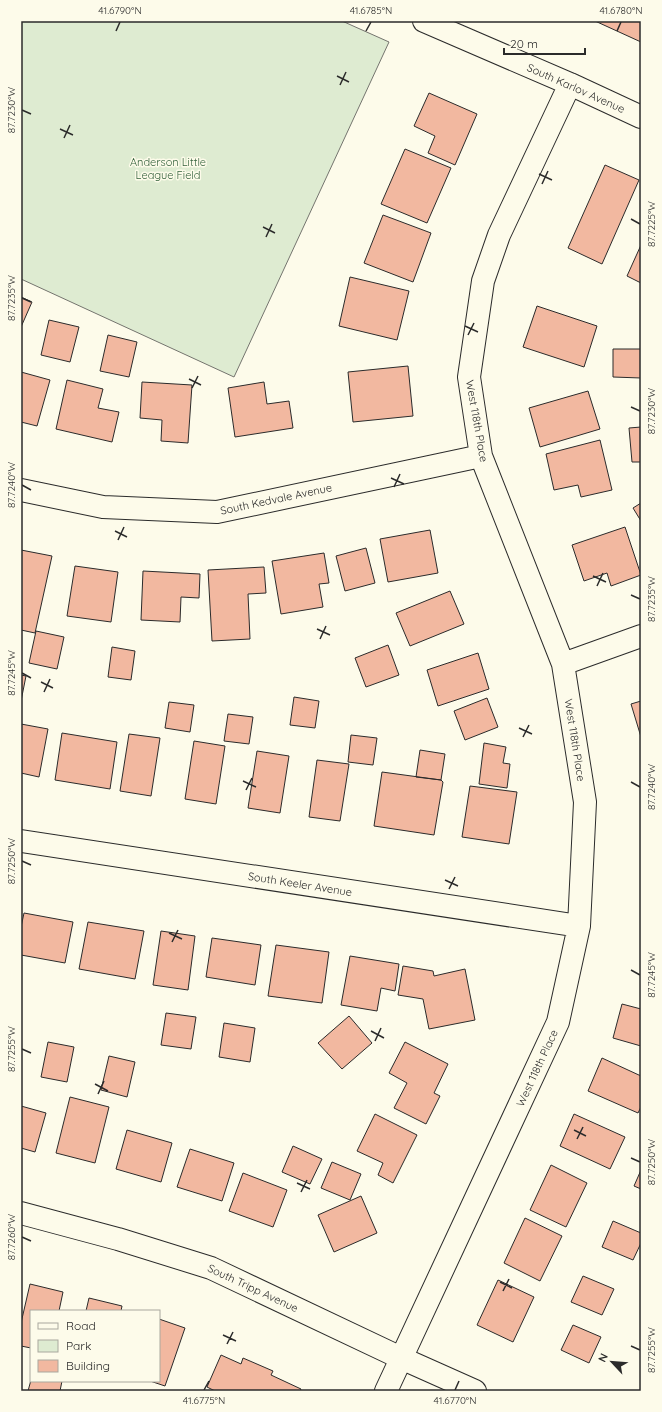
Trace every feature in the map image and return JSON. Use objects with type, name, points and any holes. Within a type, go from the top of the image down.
[{"type":"street","name":"South Karlov Avenue","points":[[424,21],[570,84],[641,117]]},
{"type":"street","name":"West 118th Place","points":[[386,1391],[558,1022],[579,926],[585,802],[563,664],[481,456],[469,377],[483,281],[499,235],[570,84]]},
{"type":"street","name":"South Kedvale Avenue","points":[[21,490],[103,507],[217,512],[481,456]]},
{"type":"street","points":[[563,664],[641,636]]},
{"type":"street","name":"South Keeler Avenue","points":[[21,841],[579,926]]},
{"type":"street","name":"South Tripp Avenue","points":[[21,1213],[118,1238],[211,1268],[474,1391]]},
{"type":"green space","name":"Anderson Little League Field","points":[[21,21],[342,21],[389,42],[234,377],[21,279]]},
{"type":"building","points":[[595,21],[641,21],[641,42]]},
{"type":"building","points":[[429,93],[477,114],[455,165],[428,153],[435,136],[414,126]]},
{"type":"building","points":[[405,149],[451,168],[427,223],[381,204]]},
{"type":"building","points":[[605,165],[639,180],[602,264],[568,248]]},
{"type":"building","points":[[383,215],[431,233],[413,282],[364,263]]},
{"type":"building","points":[[641,245],[641,283],[627,276]]},
{"type":"building","points":[[350,277],[409,291],[397,340],[339,326]]},
{"type":"building","points":[[21,297],[32,302],[21,327]]},
{"type":"building","points":[[537,306],[597,326],[584,367],[523,347]]},
{"type":"building","points":[[49,320],[79,327],[70,362],[41,355]]},
{"type":"building","points":[[108,335],[137,342],[129,377],[100,371]]},
{"type":"building","points":[[613,349],[641,349],[641,378],[613,377]]},
{"type":"building","points":[[408,366],[413,416],[353,422],[348,372]]},
{"type":"building","points":[[21,372],[50,380],[37,426],[21,422]]},
{"type":"building","points":[[67,380],[103,389],[98,408],[119,412],[112,442],[56,429]]},
{"type":"building","points":[[142,382],[192,385],[188,443],[161,441],[162,420],[140,418]]},
{"type":"building","points":[[264,382],[267,404],[289,401],[293,428],[235,437],[228,388]]},
{"type":"building","points":[[588,391],[600,429],[540,447],[529,408]]},
{"type":"building","points":[[641,427],[641,462],[632,462],[629,428]]},
{"type":"building","points":[[600,440],[612,490],[581,497],[578,485],[554,490],[546,454]]},
{"type":"building","points":[[641,503],[641,521],[633,508]]},
{"type":"building","points":[[625,527],[641,575],[611,586],[607,573],[584,581],[572,545]]},
{"type":"building","points":[[430,530],[438,573],[388,582],[380,539]]},
{"type":"building","points":[[366,548],[375,583],[345,591],[336,556]]},
{"type":"building","points":[[21,550],[52,556],[35,633],[21,630]]},
{"type":"building","points":[[324,553],[329,583],[319,584],[323,607],[281,614],[272,561]]},
{"type":"building","points":[[75,566],[118,572],[111,622],[67,616]]},
{"type":"building","points":[[264,567],[266,593],[248,594],[250,639],[212,641],[208,570]]},
{"type":"building","points":[[143,571],[200,574],[199,598],[181,597],[180,622],[141,620]]},
{"type":"building","points":[[450,591],[464,624],[410,646],[396,613]]},
{"type":"building","points":[[36,631],[64,637],[57,669],[29,663]]},
{"type":"building","points":[[388,645],[399,675],[366,687],[355,658]]},
{"type":"building","points":[[112,647],[135,651],[131,680],[108,677]]},
{"type":"building","points":[[478,653],[489,689],[438,706],[427,670]]},
{"type":"building","points":[[21,675],[26,676],[21,701]]},
{"type":"building","points":[[294,697],[319,701],[315,728],[290,725]]},
{"type":"building","points":[[487,698],[498,727],[465,740],[454,711]]},
{"type":"building","points":[[641,701],[641,737],[631,704]]},
{"type":"building","points":[[169,702],[194,705],[190,732],[165,728]]},
{"type":"building","points":[[228,714],[253,717],[249,744],[224,741]]},
{"type":"building","points":[[21,724],[48,729],[39,777],[21,773]]},
{"type":"building","points":[[62,733],[117,742],[110,789],[55,780]]},
{"type":"building","points":[[129,734],[160,738],[151,796],[120,791]]},
{"type":"building","points":[[351,735],[377,738],[373,765],[348,762]]},
{"type":"building","points":[[194,741],[225,746],[216,804],[185,799]]},
{"type":"building","points":[[484,743],[506,747],[503,763],[510,764],[507,788],[479,784]]},
{"type":"building","points":[[420,750],[445,754],[441,780],[416,777]]},
{"type":"building","points":[[257,751],[289,756],[280,813],[248,808]]},
{"type":"building","points":[[317,760],[349,764],[340,821],[309,817]]},
{"type":"building","points":[[382,772],[441,780],[443,782],[434,835],[374,826]]},
{"type":"building","points":[[470,786],[517,792],[509,844],[462,837]]},
{"type":"building","points":[[24,913],[73,922],[65,963],[21,955],[21,927]]},
{"type":"building","points":[[88,922],[144,931],[135,979],[79,969]]},
{"type":"building","points":[[161,931],[195,936],[188,990],[153,985]]},
{"type":"building","points":[[212,938],[261,945],[255,985],[206,977]]},
{"type":"building","points":[[276,945],[329,952],[322,1003],[268,996]]},
{"type":"building","points":[[350,956],[399,964],[395,991],[381,988],[377,1011],[341,1005]]},
{"type":"building","points":[[403,966],[433,971],[434,976],[465,969],[475,1020],[429,1029],[423,999],[398,995]]},
{"type":"building","points":[[622,1004],[641,1009],[641,1046],[613,1038]]},
{"type":"building","points":[[166,1013],[196,1017],[191,1049],[161,1045]]},
{"type":"building","points":[[349,1016],[372,1043],[342,1069],[318,1043]]},
{"type":"building","points":[[224,1023],[255,1028],[250,1062],[219,1057]]},
{"type":"building","points":[[48,1042],[74,1047],[67,1082],[41,1077]]},
{"type":"building","points":[[405,1042],[448,1064],[434,1093],[440,1096],[426,1124],[394,1108],[407,1083],[389,1073]]},
{"type":"building","points":[[109,1056],[135,1062],[127,1097],[101,1090]]},
{"type":"building","points":[[602,1058],[641,1076],[641,1107],[638,1113],[588,1091]]},
{"type":"building","points":[[70,1097],[109,1107],[95,1163],[56,1153]]},
{"type":"building","points":[[21,1106],[46,1113],[35,1152],[21,1148]]},
{"type":"building","points":[[375,1114],[417,1135],[393,1183],[378,1175],[383,1163],[357,1151]]},
{"type":"building","points":[[574,1114],[625,1137],[610,1169],[560,1146]]},
{"type":"building","points":[[127,1130],[172,1143],[161,1182],[116,1169]]},
{"type":"building","points":[[293,1146],[322,1159],[310,1184],[282,1172]]},
{"type":"building","points":[[190,1149],[234,1163],[222,1201],[177,1187]]},
{"type":"building","points":[[332,1162],[361,1174],[350,1200],[321,1188]]},
{"type":"building","points":[[551,1165],[587,1183],[566,1227],[530,1210]]},
{"type":"building","points":[[641,1170],[641,1189],[634,1186]]},
{"type":"building","points":[[243,1173],[287,1190],[273,1227],[229,1211]]},
{"type":"building","points":[[361,1196],[377,1233],[334,1252],[318,1215]]},
{"type":"building","points":[[525,1218],[562,1236],[540,1281],[504,1263]]},
{"type":"building","points":[[613,1221],[641,1233],[641,1243],[633,1260],[602,1247]]},
{"type":"building","points":[[583,1276],[614,1289],[602,1315],[571,1302]]},
{"type":"building","points":[[498,1280],[534,1297],[513,1342],[477,1325]]},
{"type":"building","points":[[30,1284],[63,1292],[59,1310],[30,1310],[30,1348],[21,1346],[21,1323]]},
{"type":"building","points":[[89,1298],[122,1306],[121,1310],[86,1310]]},
{"type":"building","points":[[160,1319],[185,1328],[165,1386],[153,1382],[160,1382]]},
{"type":"building","points":[[573,1325],[601,1337],[589,1363],[561,1350]]},
{"type":"building","points":[[221,1355],[241,1364],[243,1358],[273,1371],[271,1375],[301,1389],[300,1391],[215,1391],[207,1387]]},
{"type":"building","points":[[30,1382],[62,1382],[60,1391],[28,1391]]}]
